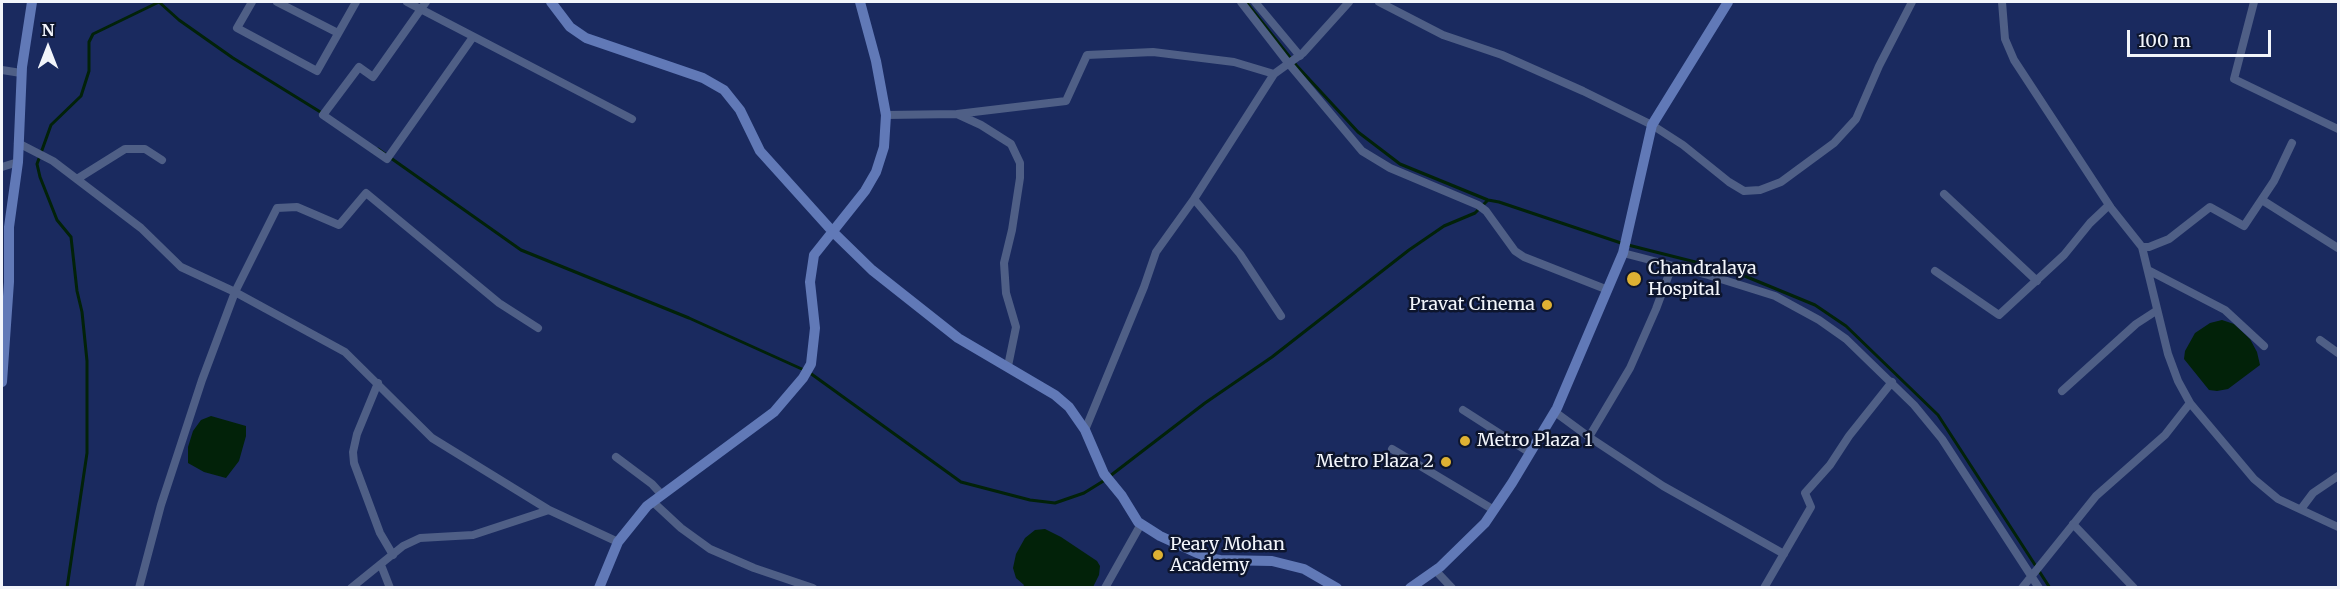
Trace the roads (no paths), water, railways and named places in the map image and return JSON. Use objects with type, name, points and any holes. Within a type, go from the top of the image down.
[{"type":"street","points":[[2,382],[5,286],[9,227],[18,162],[21,73],[32,2]]},
{"type":"street","points":[[252,2],[237,28],[317,71],[356,2]]},
{"type":"street","points":[[277,2],[338,33]]},
{"type":"street","points":[[407,2],[423,5],[473,37],[633,120]]},
{"type":"street","points":[[551,2],[570,27],[586,38],[703,78],[724,90],[740,110],[760,151],[833,232],[872,270],[958,338],[1055,395],[1069,407],[1085,430],[1104,474],[1141,524],[1160,536],[1208,558],[1272,561],[1304,569],[1337,588]]},
{"type":"street","points":[[599,588],[618,542],[647,506],[762,423],[803,378],[811,364],[815,328],[810,282],[814,255],[865,191],[876,172],[884,147],[886,115],[876,61],[860,2]]},
{"type":"street","points":[[1241,2],[1288,64],[1362,151],[1390,168],[1478,205],[1486,211],[1515,251],[1524,257],[1608,290]]},
{"type":"street","points":[[1255,2],[1300,56]]},
{"type":"street","points":[[1085,430],[1144,287],[1156,252],[1194,199],[1274,74],[1300,56],[1349,2]]},
{"type":"street","points":[[1379,2],[1443,35],[1502,55],[1652,125],[1683,145],[1729,182],[1744,191],[1760,190],[1781,182],[1834,143],[1856,119],[1879,66],[1912,2]]},
{"type":"street","points":[[1417,586],[1485,523],[1555,412],[1624,250],[1652,125],[1728,2]]},
{"type":"street","points":[[2002,2],[2005,39],[2014,60],[2109,205],[2142,247],[2156,311],[2171,363],[2190,403],[2254,479],[2278,499],[2338,527]]},
{"type":"street","points":[[2254,2],[2234,79],[2338,129]]},
{"type":"street","points":[[423,5],[373,77],[359,67],[323,115],[387,159],[473,37]]},
{"type":"street","points":[[886,115],[957,114],[1066,101],[1087,55],[1153,52],[1234,62],[1274,74]]},
{"type":"street","points":[[2,70],[21,73]]},
{"type":"street","points":[[957,114],[981,125],[1011,144],[1020,163],[1012,230],[1004,263],[1006,293],[1016,327],[1008,366]]},
{"type":"street","points":[[18,143],[53,161],[77,179],[141,228],[181,267],[235,292],[345,352],[432,438],[549,510],[618,542]]},
{"type":"street","points":[[2142,247],[2149,247],[2169,239],[2210,207],[2244,226],[2274,181],[2292,143]]},
{"type":"street","points":[[77,179],[132,147],[145,149],[162,160]]},
{"type":"street","points":[[2,167],[18,162]]},
{"type":"street","points":[[139,588],[161,505],[198,391],[235,292],[277,208],[297,207],[339,225],[366,193],[500,303],[538,328]]},
{"type":"street","points":[[1944,194],[2037,281]]},
{"type":"street","points":[[1194,199],[1240,254],[1281,316]]},
{"type":"street","points":[[2262,200],[2338,248]]},
{"type":"street","points":[[1935,271],[1999,315],[2064,255],[2090,223],[2109,205]]},
{"type":"street","points":[[1624,250],[1775,296],[1810,315],[1846,339],[1892,382],[1942,439],[2039,588]]},
{"type":"street","points":[[1589,437],[1630,368],[1672,266]]},
{"type":"street","points":[[2148,270],[2225,310],[2264,346]]},
{"type":"street","points":[[2062,391],[2136,324],[2156,311]]},
{"type":"street","points":[[2320,340],[2338,353]]},
{"type":"street","points":[[1764,588],[1811,507],[1804,493],[1830,465],[1849,436],[1892,382]]},
{"type":"street","points":[[378,383],[357,434],[353,452],[354,463],[371,511],[393,555]]},
{"type":"street","points":[[2022,588],[2113,478],[2164,435],[2190,403]]},
{"type":"street","points":[[1463,410],[1530,453]]},
{"type":"street","points":[[1555,412],[1664,486],[1784,554]]},
{"type":"street","points":[[1392,449],[1494,510]]},
{"type":"street","points":[[616,457],[652,484],[658,499],[681,528],[710,549],[754,568],[813,588]]},
{"type":"street","points":[[2301,509],[2313,493],[2338,476]]},
{"type":"street","points":[[351,588],[403,546],[420,538],[473,535],[549,510]]},
{"type":"street","points":[[1105,588],[1141,524]]},
{"type":"street","points":[[2073,525],[2134,588]]},
{"type":"street","points":[[381,565],[390,588]]},
{"type":"street","points":[[1435,570],[1452,588]]},
{"type":"waterway","points":[[159,2],[179,20],[233,58],[322,113]]},
{"type":"waterway","points":[[67,588],[87,453],[87,361],[71,237],[57,220],[37,164],[51,125],[81,96],[89,71],[89,42],[93,34],[159,2]]},
{"type":"waterway","points":[[1246,2],[1296,65],[1358,132],[1400,164],[1488,200],[1621,243]]},
{"type":"waterway","points":[[378,149],[521,250],[689,318],[804,370]]},
{"type":"waterway","points":[[1110,476],[1205,403],[1272,357],[1409,250],[1444,226],[1475,213],[1488,200]]},
{"type":"waterway","points":[[1628,245],[1735,272],[1815,305],[1846,326],[1938,415],[2050,588]]},
{"type":"waterway","points":[[810,373],[961,482],[1030,500],[1055,503],[1084,493],[1105,480]]},
{"type":"place","name":"Chandralaya Hospital","points":[[1634,279]]},
{"type":"place","name":"Pravat Cinema","points":[[1547,305]]},
{"type":"place","name":"Metro Plaza 1","points":[[1465,441]]},
{"type":"place","name":"Metro Plaza 2","points":[[1446,462]]},
{"type":"place","name":"Peary Mohan Academy","points":[[1158,555]]}]
